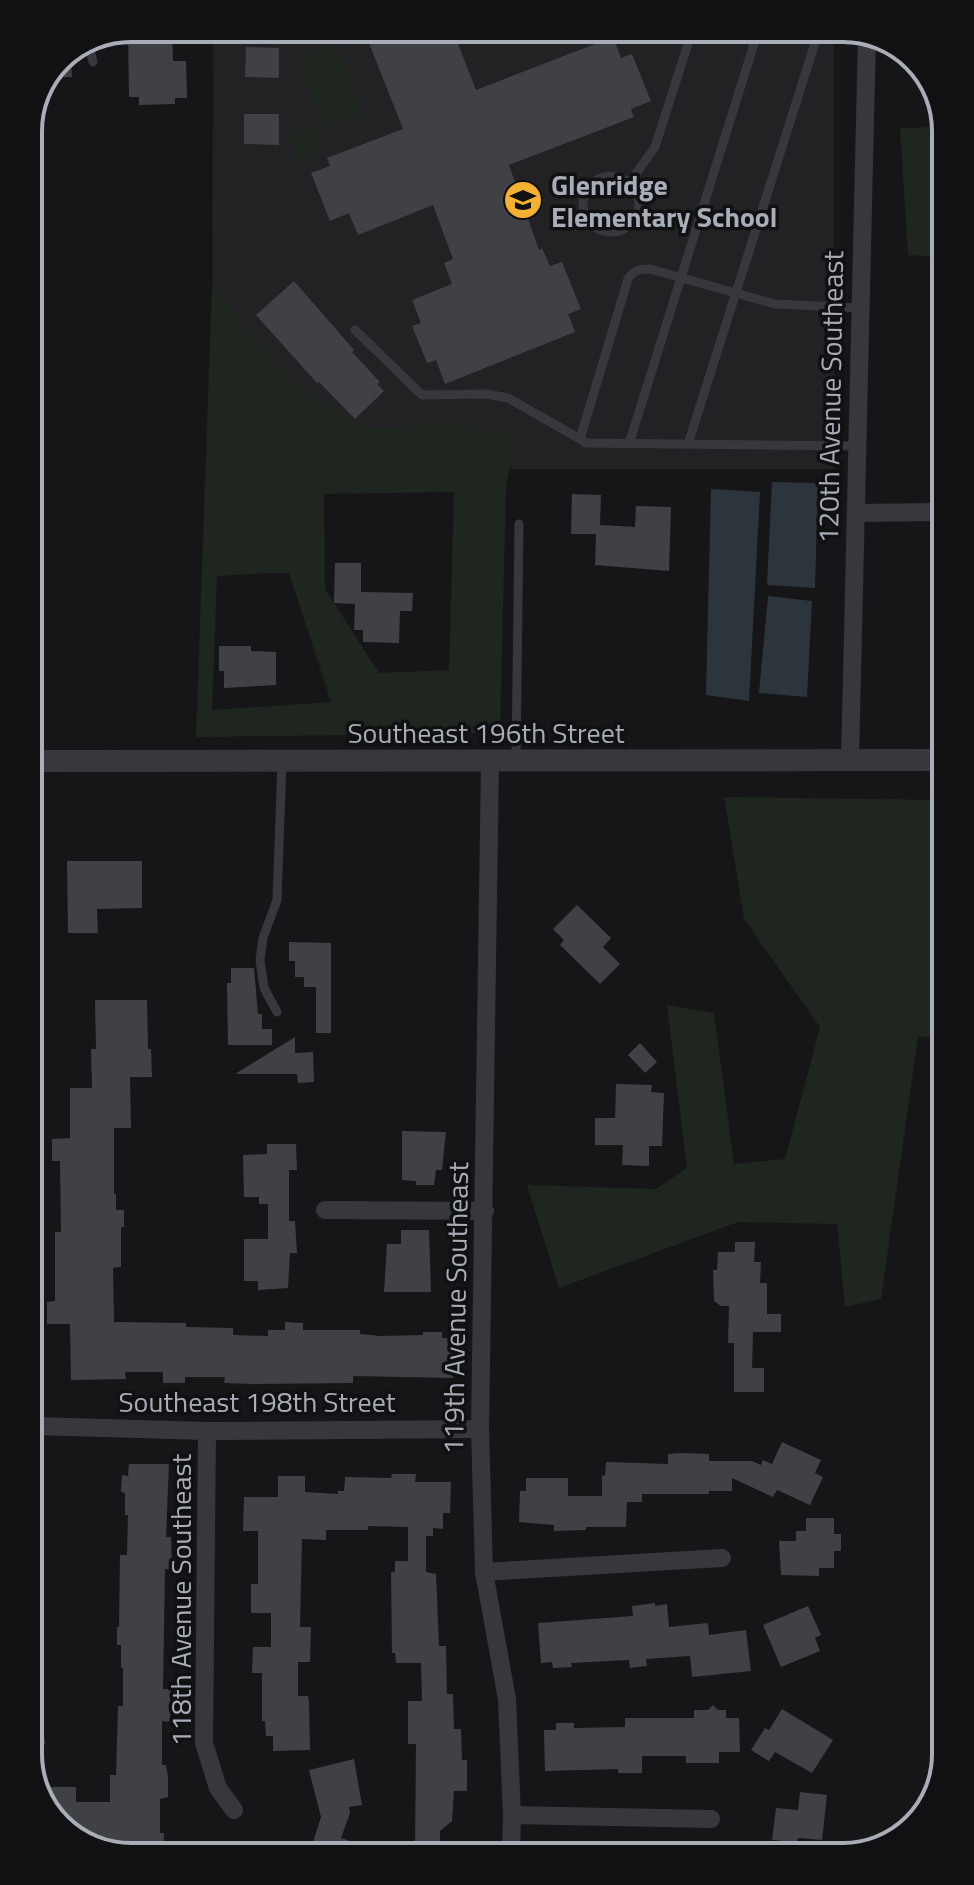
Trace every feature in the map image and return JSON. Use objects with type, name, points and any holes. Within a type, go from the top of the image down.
[{"type":"street","name":"120th Avenue Southeast","points":[[850,760],[867,46]]},
{"type":"street","points":[[856,513],[932,512]]},
{"type":"street","name":"Southeast 196th Street","points":[[42,761],[932,760]]},
{"type":"street","name":"119th Avenue Southeast","points":[[490,762],[480,1429],[484,1572],[507,1699],[511,1843]]},
{"type":"street","points":[[325,1210],[485,1211]]},
{"type":"street","name":"Southeast 198th Street","points":[[42,1426],[207,1431],[480,1429]]},
{"type":"street","name":"118th Avenue Southeast","points":[[207,1431],[204,1743],[218,1788],[234,1810]]},
{"type":"street","points":[[484,1572],[722,1558]]},
{"type":"street","points":[[512,1815],[711,1819]]},
{"type":"lane","points":[[630,182],[655,147],[689,42]]},
{"type":"lane","points":[[629,444],[755,42]]},
{"type":"lane","points":[[688,444],[815,42]]},
{"type":"lane","points":[[91,52],[93,62]]},
{"type":"lane","points":[[614,176],[630,182],[639,199],[636,218],[629,225],[611,232],[593,225],[584,210],[590,186],[597,180],[614,176]]},
{"type":"lane","points":[[580,439],[632,273],[639,269],[650,269],[787,306],[861,308]]},
{"type":"lane","points":[[355,330],[422,395],[486,394],[508,398],[586,443],[857,446]]},
{"type":"lane","points":[[516,762],[519,524]]},
{"type":"lane","points":[[277,1012],[264,988],[260,960],[263,938],[277,900],[282,762]]},
{"type":"shaded area","name":"Glenridge Elementary School","points":[[213,42],[834,42],[834,469],[212,469]]},
{"type":"shaded area","points":[[336,43],[364,114],[325,129],[297,59]]},
{"type":"shaded area","points":[[311,124],[323,153],[299,163],[288,133]]},
{"type":"shaded area","points":[[932,127],[932,257],[908,255],[900,128]]},
{"type":"shaded area","points":[[212,285],[293,382],[367,429],[453,424],[515,435],[506,487],[500,733],[196,737]],"holes":[[[454,492],[449,670],[379,673],[325,589],[324,494]],[[289,573],[331,702],[212,710],[217,576]]]},
{"type":"shaded area","points":[[772,482],[818,483],[815,588],[767,585]]},
{"type":"shaded area","points":[[711,489],[760,492],[749,701],[706,695]]},
{"type":"shaded area","points":[[768,596],[812,601],[807,697],[759,693]]},
{"type":"shaded area","points":[[724,797],[932,800],[932,1036],[918,1037],[881,1299],[845,1307],[837,1224],[738,1222],[559,1288],[527,1185],[656,1189],[687,1168],[667,1005],[714,1013],[734,1164],[785,1159],[820,1027],[744,919]]},
{"type":"building","points":[[128,42],[172,42],[173,61],[186,61],[187,98],[175,98],[175,104],[139,105],[139,97],[129,97]]},
{"type":"building","points":[[369,42],[457,42],[476,90],[600,42],[615,42],[621,58],[632,54],[651,101],[631,109],[634,117],[509,165],[539,250],[542,248],[550,266],[562,262],[581,309],[568,314],[575,332],[445,384],[436,360],[427,363],[412,326],[421,323],[412,300],[452,284],[444,263],[453,259],[433,205],[358,235],[349,213],[330,221],[311,173],[330,166],[327,158],[403,129]]},
{"type":"building","points":[[246,47],[279,48],[279,78],[245,77]]},
{"type":"building","points":[[71,66],[72,77],[61,78]]},
{"type":"building","points":[[244,114],[279,114],[279,145],[244,144]]},
{"type":"building","points":[[294,281],[354,350],[352,352],[380,382],[377,384],[384,391],[355,419],[317,383],[256,315]]},
{"type":"building","points":[[572,494],[601,495],[600,525],[635,527],[636,506],[671,507],[669,571],[595,565],[596,534],[571,534]]},
{"type":"building","points":[[335,563],[361,563],[361,592],[413,593],[412,611],[400,611],[399,643],[363,642],[363,630],[354,630],[355,604],[334,603]]},
{"type":"building","points":[[219,646],[251,646],[251,651],[276,652],[276,685],[224,688],[224,671],[219,671]]},
{"type":"building","points":[[67,861],[142,861],[142,908],[97,909],[98,933],[68,933]]},
{"type":"building","points":[[577,905],[611,938],[603,947],[620,964],[600,984],[560,945],[564,940],[553,929]]},
{"type":"building","points":[[289,942],[331,943],[331,1033],[316,1033],[316,987],[304,987],[304,977],[295,977],[295,961],[289,961]]},
{"type":"building","points":[[231,968],[254,968],[258,1014],[262,1014],[262,1029],[272,1029],[272,1045],[228,1045],[227,983],[231,983]]},
{"type":"building","points":[[95,1000],[147,1000],[148,1049],[151,1049],[152,1077],[130,1077],[131,1128],[114,1128],[114,1194],[116,1210],[124,1210],[124,1227],[121,1227],[121,1267],[113,1268],[114,1322],[186,1323],[186,1327],[233,1328],[233,1335],[268,1336],[268,1330],[285,1330],[285,1322],[303,1323],[303,1330],[360,1330],[360,1334],[380,1336],[442,1332],[442,1338],[453,1338],[453,1378],[353,1376],[353,1383],[253,1384],[224,1383],[225,1377],[185,1377],[185,1383],[163,1383],[163,1372],[125,1372],[126,1379],[71,1380],[70,1324],[47,1324],[47,1302],[55,1301],[55,1232],[61,1232],[60,1161],[52,1161],[52,1139],[70,1138],[70,1088],[92,1088],[91,1049],[96,1049]]},
{"type":"building","points":[[295,1037],[295,1053],[313,1052],[314,1082],[298,1083],[297,1074],[235,1074]]},
{"type":"building","points":[[640,1043],[657,1062],[645,1073],[628,1055]]},
{"type":"building","points":[[616,1084],[652,1085],[651,1092],[664,1093],[662,1146],[649,1146],[649,1166],[622,1165],[623,1145],[595,1145],[595,1118],[615,1118]]},
{"type":"building","points":[[402,1131],[446,1132],[442,1170],[436,1170],[434,1185],[416,1185],[416,1181],[402,1180]]},
{"type":"building","points":[[267,1144],[296,1144],[297,1170],[289,1170],[289,1221],[295,1221],[297,1253],[290,1253],[288,1288],[258,1290],[258,1281],[244,1281],[244,1239],[268,1239],[268,1204],[259,1204],[259,1197],[244,1197],[243,1155],[267,1154]]},
{"type":"building","points":[[401,1230],[429,1230],[431,1292],[384,1292],[387,1244],[401,1244]]},
{"type":"building","points":[[735,1242],[755,1242],[754,1262],[761,1262],[760,1283],[767,1283],[767,1314],[781,1314],[781,1332],[753,1332],[752,1368],[764,1368],[764,1392],[734,1392],[734,1343],[728,1343],[729,1306],[721,1306],[714,1301],[713,1270],[717,1270],[718,1252],[735,1252]]},
{"type":"building","points":[[782,1442],[821,1460],[815,1473],[823,1477],[810,1505],[777,1490],[773,1497],[732,1478],[732,1491],[642,1494],[642,1502],[627,1502],[626,1527],[554,1531],[554,1525],[519,1522],[520,1491],[526,1491],[526,1478],[568,1478],[568,1496],[602,1496],[602,1475],[605,1476],[606,1462],[668,1464],[668,1454],[682,1453],[709,1454],[709,1461],[752,1461],[761,1465],[763,1460],[772,1464]]},
{"type":"building","points":[[129,1464],[169,1464],[166,1537],[171,1537],[172,1569],[165,1569],[163,1689],[171,1689],[170,1722],[162,1721],[162,1765],[166,1765],[168,1776],[168,1797],[160,1799],[160,1833],[164,1833],[164,1843],[125,1843],[92,1834],[68,1817],[49,1787],[76,1787],[76,1802],[110,1802],[110,1775],[116,1775],[118,1706],[123,1706],[123,1668],[121,1645],[117,1645],[117,1627],[120,1555],[127,1555],[128,1515],[125,1515],[125,1493],[121,1492],[122,1475],[128,1476]]},
{"type":"building","points":[[392,1474],[416,1474],[415,1482],[451,1482],[450,1513],[443,1513],[443,1529],[433,1528],[433,1536],[426,1536],[426,1572],[436,1574],[439,1646],[446,1646],[447,1694],[453,1694],[454,1729],[461,1729],[462,1760],[467,1760],[467,1791],[454,1791],[452,1821],[440,1831],[440,1843],[415,1843],[416,1744],[408,1744],[408,1701],[422,1701],[421,1663],[396,1663],[395,1653],[392,1653],[391,1572],[395,1572],[395,1561],[408,1561],[408,1527],[368,1526],[368,1530],[326,1530],[326,1540],[302,1539],[300,1627],[311,1627],[310,1662],[298,1662],[298,1696],[308,1696],[310,1750],[273,1751],[273,1736],[266,1736],[265,1721],[262,1721],[262,1673],[252,1673],[253,1647],[271,1647],[271,1613],[251,1613],[251,1584],[258,1584],[258,1531],[243,1531],[244,1497],[278,1497],[278,1476],[305,1476],[305,1492],[338,1494],[338,1491],[344,1491],[345,1477],[391,1478]]},
{"type":"building","points":[[806,1518],[834,1518],[834,1534],[841,1534],[841,1551],[834,1551],[834,1568],[819,1568],[819,1576],[781,1575],[779,1541],[796,1541],[796,1531],[806,1531]]},
{"type":"building","points":[[655,1603],[655,1606],[667,1604],[669,1627],[708,1623],[709,1635],[746,1630],[751,1671],[692,1677],[690,1656],[646,1659],[647,1666],[630,1668],[629,1660],[571,1663],[572,1667],[553,1668],[552,1662],[541,1663],[538,1623],[633,1616],[632,1606]]},
{"type":"building","points":[[808,1606],[821,1635],[815,1638],[820,1651],[781,1667],[763,1625]]},
{"type":"building","points":[[713,1705],[718,1710],[726,1710],[726,1718],[739,1718],[740,1752],[719,1752],[719,1763],[686,1763],[686,1756],[642,1756],[642,1773],[618,1773],[618,1769],[545,1771],[544,1730],[556,1730],[556,1723],[574,1723],[574,1728],[625,1727],[625,1718],[694,1718],[694,1710],[708,1710]]},
{"type":"building","points":[[782,1709],[833,1740],[812,1773],[775,1752],[769,1761],[751,1750]]},
{"type":"building","points":[[354,1759],[362,1805],[349,1807],[350,1813],[341,1838],[356,1843],[313,1843],[321,1817],[309,1770]]},
{"type":"building","points":[[800,1792],[827,1795],[822,1840],[772,1840],[776,1808],[798,1810]]},
{"type":"place","name":"Glenridge Elementary School","points":[[523,200]]}]
